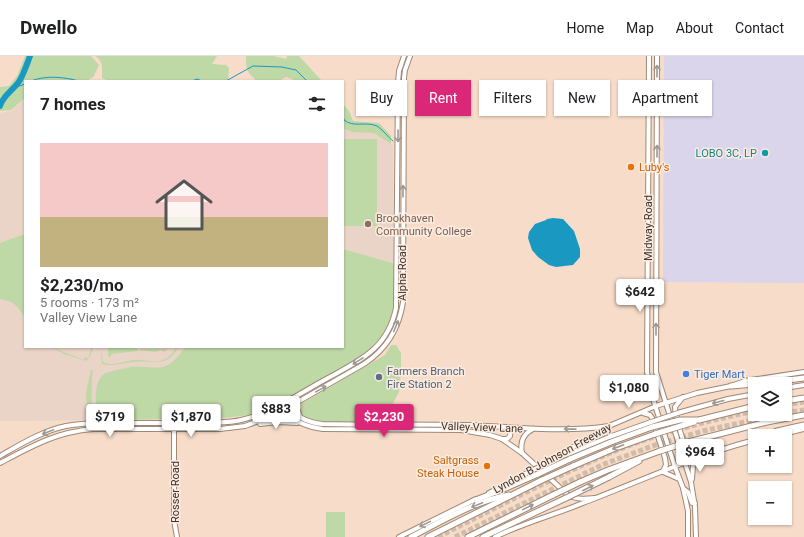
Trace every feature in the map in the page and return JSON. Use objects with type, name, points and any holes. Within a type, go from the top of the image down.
[{"type":"highway","points":[[792,380],[804,378]]},
{"type":"highway","points":[[731,386],[748,385]]},
{"type":"highway","points":[[792,400],[804,398]]},
{"type":"highway","name":"Lyndon B Johnson Freeway","points":[[428,537],[542,480],[614,449],[699,420],[748,408]]},
{"type":"highway","points":[[468,537],[580,482],[646,456],[705,437],[766,422],[804,415]]},
{"type":"highway","points":[[473,501],[651,424],[680,420],[699,420]]},
{"type":"highway","points":[[786,429],[804,425]]},
{"type":"highway","points":[[483,537],[609,477],[633,465],[646,456]]},
{"type":"highway","points":[[411,537],[473,507],[498,497],[514,494]]},
{"type":"main road","name":"Alpha Road","points":[[281,404],[366,356],[381,342],[395,314],[397,296],[398,83],[399,71],[404,56]]},
{"type":"main road","name":"Alpha Road","points":[[287,408],[364,364],[378,354],[391,338],[402,310],[404,78],[410,56]]},
{"type":"main road","name":"Midway Road","points":[[649,56],[648,377],[675,467],[683,488],[688,511],[688,537]]},
{"type":"main road","name":"Midway Road","points":[[657,56],[656,372],[692,485],[695,503],[696,537]]},
{"type":"main road","points":[[648,289],[656,290]]},
{"type":"main road","points":[[648,349],[656,349]]},
{"type":"main road","name":"Lyndon B Johnson Freeway","points":[[399,537],[543,465],[609,426],[656,406],[745,381],[804,372]]},
{"type":"main road","points":[[792,387],[804,385]]},
{"type":"main road","points":[[543,465],[609,437],[651,424],[681,412],[728,399],[748,395]]},
{"type":"main road","points":[[684,397],[675,407],[676,415],[688,451],[692,456],[700,458],[692,469],[692,485]]},
{"type":"main road","points":[[298,402],[297,408],[300,417]]},
{"type":"main road","points":[[0,460],[38,436],[57,429],[86,424],[109,423],[226,422],[242,420],[258,415],[281,404]]},
{"type":"main road","name":"Valley View Lane","points":[[281,404],[300,417],[309,421],[323,424],[465,428],[502,440],[522,453],[538,472]]},
{"type":"main road","name":"Valley View Lane","points":[[276,406],[281,411],[302,424],[323,429],[587,429],[609,426]]},
{"type":"main road","points":[[252,424],[287,408]]},
{"type":"main road","points":[[93,409],[100,417],[109,423]]},
{"type":"main road","points":[[639,413],[646,413],[652,418],[665,458],[666,464],[663,471],[680,479]]},
{"type":"main road","points":[[0,460],[38,443],[68,432],[93,429],[229,429],[252,424],[278,422],[302,424]]},
{"type":"main road","name":"Rosser Road","points":[[174,423],[174,520],[177,537]]},
{"type":"main road","points":[[502,440],[510,436],[511,428]]},
{"type":"main road","points":[[522,453],[522,441],[525,435],[535,428]]},
{"type":"main road","points":[[792,432],[804,430]]},
{"type":"main road","name":"Lyndon B Johnson Freeway","points":[[495,537],[518,526],[570,508],[663,471],[748,443]]},
{"type":"main road","name":"Lyndon B Johnson Freeway","points":[[538,472],[572,497],[581,499],[595,498]]},
{"type":"main road","points":[[683,488],[688,492],[692,502],[695,503]]},
{"type":"shaded area","points":[[664,56],[804,56],[804,283],[663,282],[664,116],[712,116],[712,80],[664,80]]},
{"type":"shaded area","name":"Brookhaven Community College","points":[[24,100],[24,348],[344,348],[344,123],[374,131],[393,145],[394,303],[328,374],[258,412],[222,419],[0,421],[0,113],[11,111]]},
{"type":"green space","points":[[25,56],[91,56],[99,65],[94,76],[88,80],[24,80],[24,99],[11,110],[0,111],[0,87],[9,86],[17,76]]},
{"type":"green space","points":[[95,56],[217,56],[212,64],[226,65],[229,68],[228,80],[107,80],[102,78],[101,63]]},
{"type":"green space","points":[[246,56],[274,56],[286,59],[287,56],[299,56],[321,80],[294,80],[286,77],[281,80],[255,80],[248,71]]},
{"type":"green space","points":[[344,105],[349,111],[353,121],[379,123],[391,136],[391,144],[374,133],[352,132],[344,128]]},
{"type":"green space","points":[[344,139],[377,139],[377,226],[344,226]]},
{"type":"green space","points":[[24,234],[24,316],[15,305],[9,301],[0,299],[0,243]]},
{"type":"green space","points":[[344,249],[392,263],[395,266],[395,301],[389,325],[378,341],[364,356],[275,405],[251,415],[221,418],[108,420],[99,416],[96,394],[100,378],[104,374],[131,367],[163,367],[168,365],[184,348],[344,348]]},
{"type":"green space","points":[[391,345],[396,345],[401,353],[401,372],[399,392],[390,409],[388,423],[319,422],[309,419],[301,414],[301,404],[385,355]]},
{"type":"green space","points":[[53,348],[84,360],[85,357],[89,357],[91,348],[93,348],[90,357],[86,361],[64,354]]},
{"type":"green space","points":[[100,348],[103,362],[111,364],[134,360],[160,361],[169,357],[175,348],[177,348],[169,359],[164,361],[158,362],[140,361],[110,365],[102,364]]},
{"type":"green space","points":[[108,348],[137,348],[138,351],[111,354],[111,357],[108,356]]},
{"type":"green space","points":[[168,348],[164,352],[162,350],[155,352],[140,350],[140,349]]},
{"type":"green space","points":[[91,370],[93,370],[91,419],[88,419],[86,393]]},
{"type":"green space","points":[[326,512],[345,512],[345,537],[326,537]]},
{"type":"water","points":[[553,218],[563,219],[574,231],[580,249],[580,257],[573,265],[556,267],[549,265],[538,257],[532,250],[528,238],[529,232],[535,224]]},
{"type":"waterway","points":[[0,106],[1,102],[20,80],[30,56]]},
{"type":"waterway","points":[[228,80],[253,66],[282,67],[296,70],[306,80]]},
{"type":"waterway","points":[[34,80],[55,77],[75,80]]},
{"type":"waterway","points":[[194,80],[200,80]]},
{"type":"waterway","points":[[14,88],[24,84]]},
{"type":"waterway","points":[[344,120],[352,124],[368,124],[377,126],[393,141]]},
{"type":"tunnel","points":[[792,404],[804,402]]},
{"type":"tunnel","points":[[792,412],[804,410]]},
{"type":"tunnel","points":[[438,537],[560,476],[620,449],[677,430],[748,413]]},
{"type":"tunnel","points":[[455,537],[604,464],[658,444],[703,431],[749,421]]},
{"type":"place","name":"LOBO 3C, LP","points":[[765,153]]},
{"type":"place","name":"Luby's","points":[[631,167]]},
{"type":"place","name":"Brookhaven Community College","points":[[368,224]]},
{"type":"place","name":"Tiger Mart","points":[[686,374]]},
{"type":"place","name":"Farmers Branch Fire Station 2","points":[[379,377]]},
{"type":"place","name":"Saltgrass Steak House","points":[[487,466]]}]
